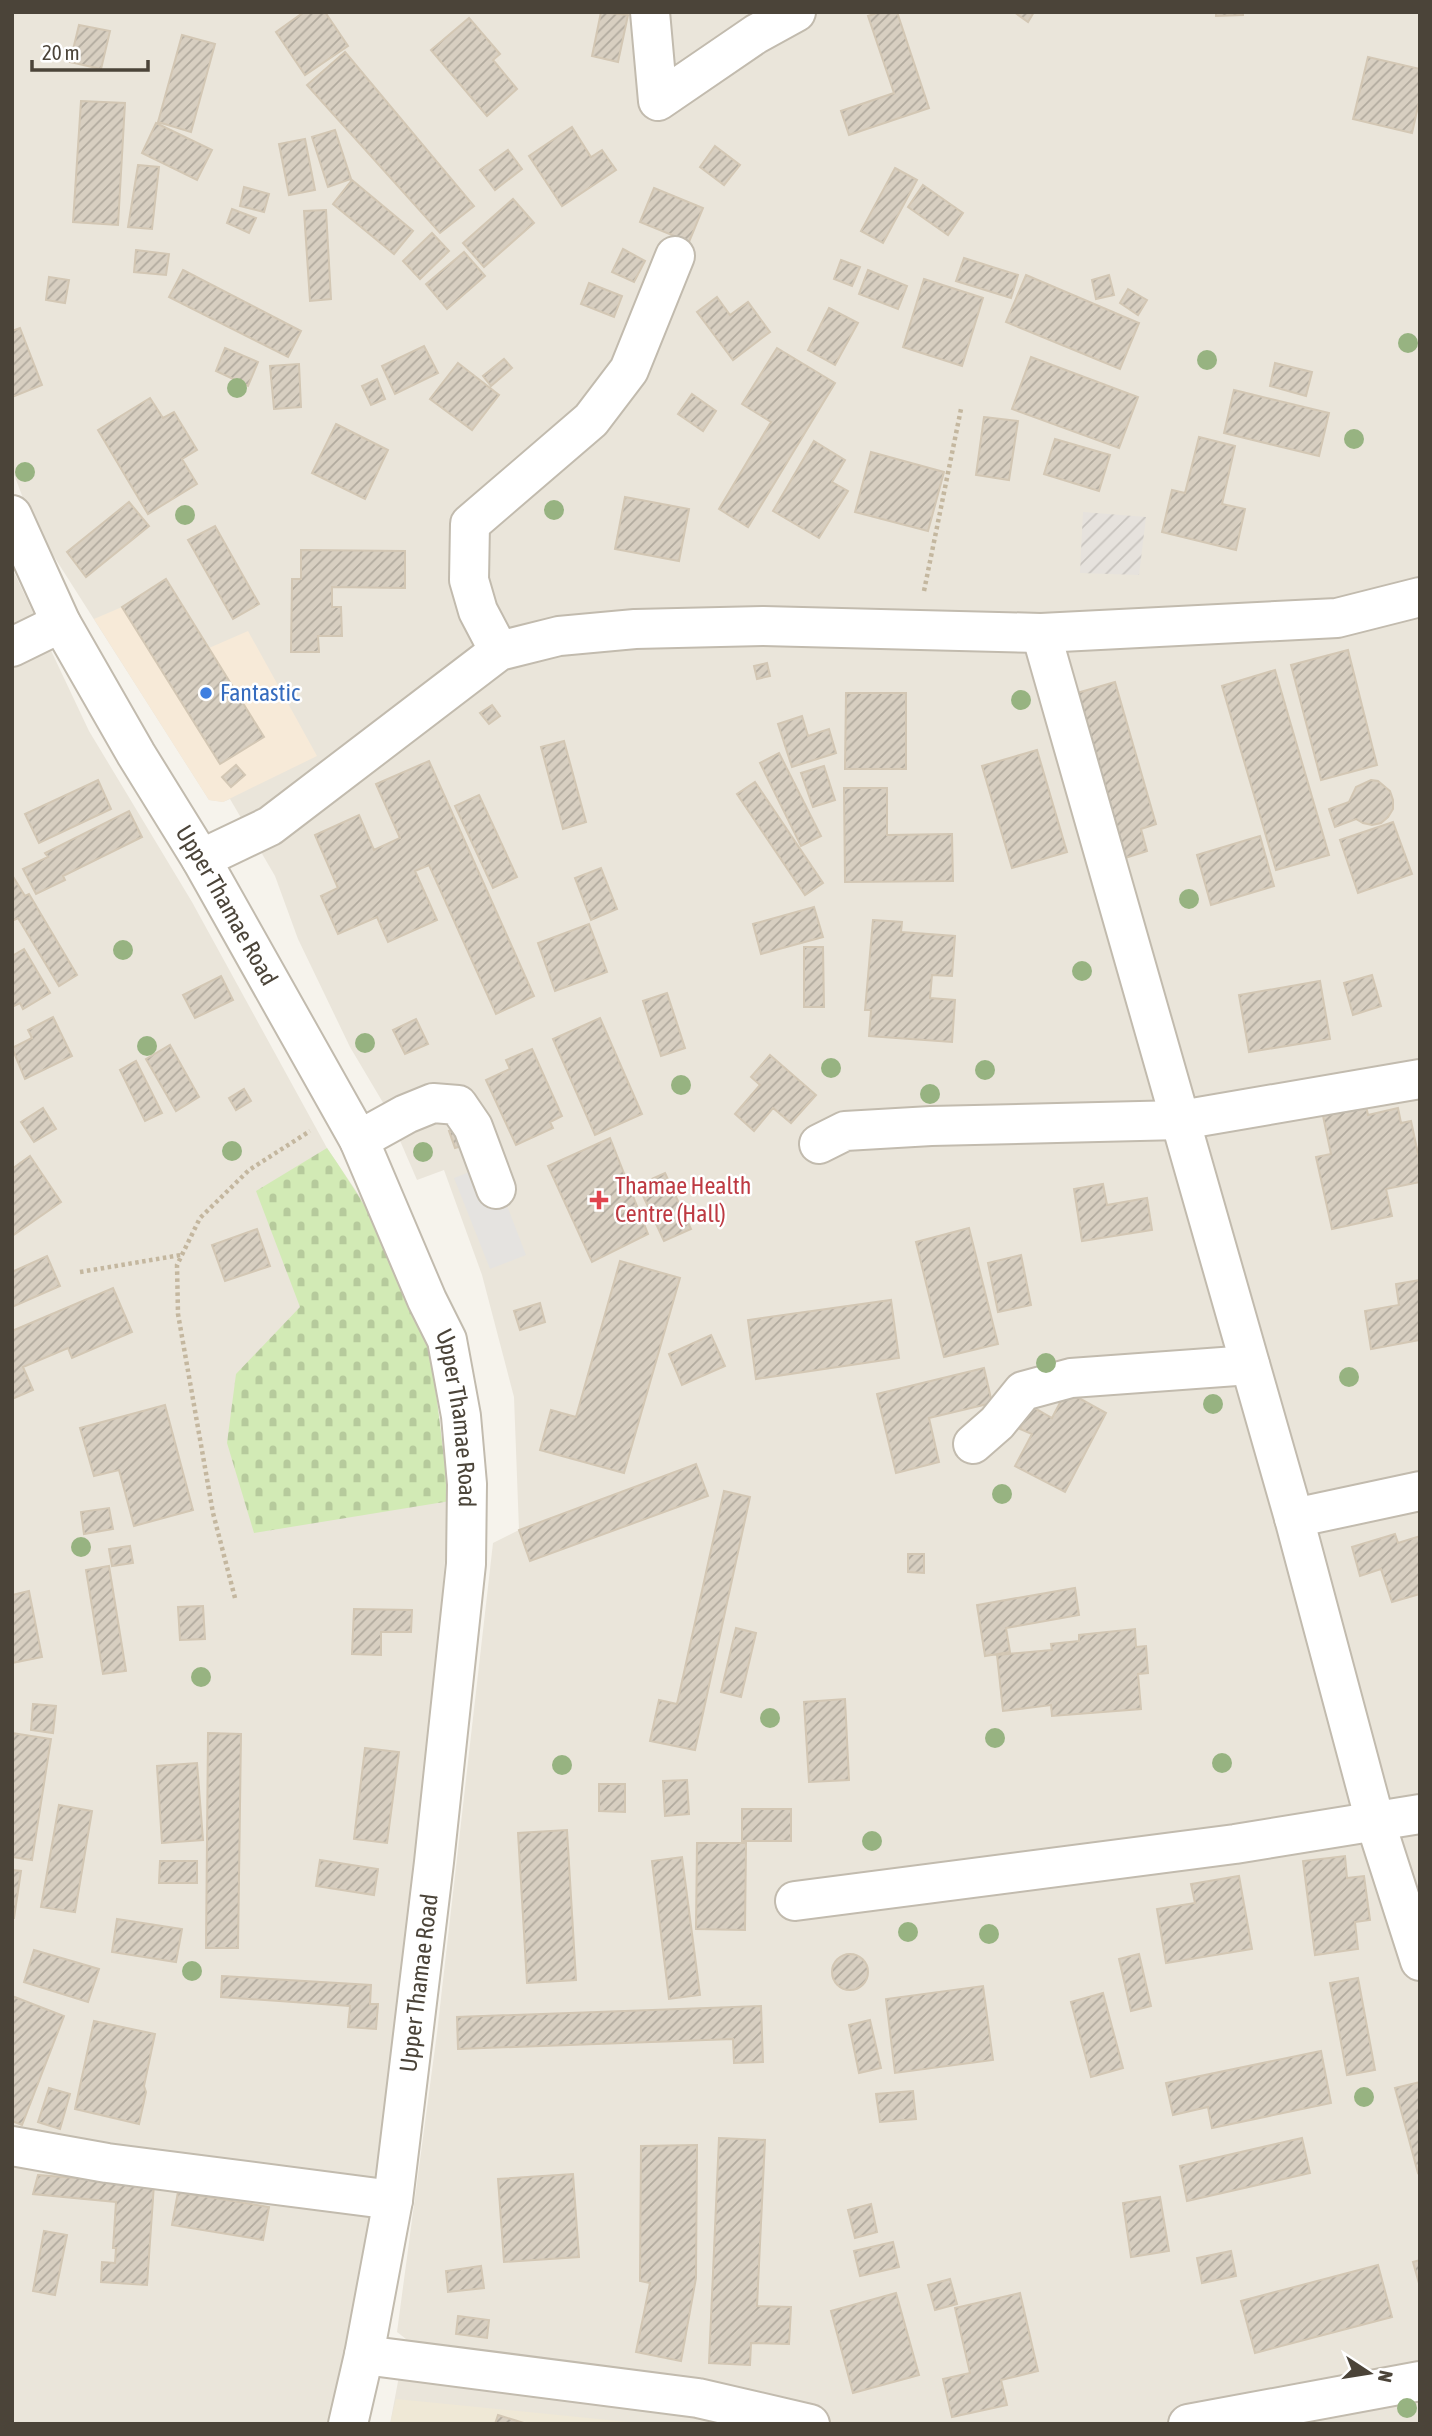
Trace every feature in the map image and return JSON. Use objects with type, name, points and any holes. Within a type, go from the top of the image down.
[{"type":"street","points":[[650,12],[659,101],[756,34],[796,12]]},
{"type":"street","points":[[499,651],[478,611],[468,580],[470,524],[591,420],[607,400],[629,370],[675,256]]},
{"type":"street","name":"Upper Thamae Road","points":[[12,514],[61,623],[136,754],[201,859],[263,974],[351,1125],[447,1340],[461,1416],[467,1485],[464,1578],[435,1848],[393,2200],[348,2424]]},
{"type":"street","points":[[201,859],[270,826],[499,651],[558,636],[635,629],[762,626],[1041,633],[1337,618],[1420,597]]},
{"type":"street","points":[[12,648],[61,623]]},
{"type":"street","points":[[1041,633],[1294,1518],[1375,1821],[1420,1961]]},
{"type":"street","points":[[819,1144],[845,1131],[857,1130],[1181,1120],[1420,1079]]},
{"type":"street","points":[[351,1125],[406,1114],[433,1103],[458,1105],[473,1127],[496,1189]]},
{"type":"street","points":[[974,1444],[997,1423],[1023,1391],[1071,1378],[1250,1365]]},
{"type":"street","points":[[1294,1518],[1420,1491]]},
{"type":"street","points":[[795,1901],[1235,1844],[1420,1814]]},
{"type":"street","points":[[12,2146],[107,2163],[393,2200]]},
{"type":"street","points":[[364,2355],[698,2398],[810,2424]]},
{"type":"street","points":[[1188,2424],[1420,2381]]},
{"type":"path","points":[[916,630],[961,409]]},
{"type":"path","points":[[235,1598],[212,1513],[178,1314],[177,1265],[200,1218],[249,1170],[351,1125]]},
{"type":"path","points":[[80,1272],[182,1254]]},
{"type":"shaded area","points":[[12,12],[1420,12],[1420,2424],[390,2424],[406,2339],[397,2332],[437,2033],[493,1543],[519,1530],[514,1397],[482,1275],[444,1170],[417,1180],[385,1106],[350,1047],[298,939],[275,876],[230,799],[223,802],[209,800],[32,522],[12,469]]},
{"type":"shaded area","points":[[1083,512],[1146,517],[1139,575],[1080,573]]},
{"type":"shaded area","points":[[12,568],[89,731],[192,902],[327,1148],[365,1204],[433,1372],[450,1501],[429,1747],[372,2224],[330,2424],[12,2424]]},
{"type":"shaded area","points":[[166,579],[209,648],[248,631],[317,756],[223,802],[209,800],[94,619],[122,607]]},
{"type":"shaded area","points":[[491,1164],[526,1255],[490,1269],[454,1178]]},
{"type":"shaded area","points":[[396,2399],[648,2424],[390,2424]]},
{"type":"green space","points":[[327,1148],[378,1228],[417,1313],[433,1374],[450,1501],[254,1533],[227,1443],[236,1374],[300,1307],[256,1191]]},
{"type":"building","points":[[304,12],[325,12],[348,46],[305,75],[276,32]]},
{"type":"building","points":[[601,12],[628,15],[618,62],[592,56]]},
{"type":"building","points":[[880,12],[897,12],[929,108],[849,135],[841,111],[894,93],[868,16]]},
{"type":"building","points":[[1014,12],[1034,12],[1028,22]]},
{"type":"building","points":[[1216,12],[1243,12],[1243,15],[1216,16]]},
{"type":"building","points":[[469,18],[500,54],[493,60],[517,89],[487,116],[431,50]]},
{"type":"building","points":[[79,25],[110,31],[101,69],[70,62]]},
{"type":"building","points":[[182,35],[215,44],[191,132],[158,122]]},
{"type":"building","points":[[345,52],[474,206],[440,233],[307,85]]},
{"type":"building","points":[[1368,57],[1420,69],[1420,98],[1412,133],[1353,119]]},
{"type":"building","points":[[81,101],[125,103],[118,225],[73,222]]},
{"type":"building","points":[[156,123],[212,150],[197,180],[142,153]]},
{"type":"building","points":[[572,127],[591,157],[602,150],[616,170],[562,206],[529,156]]},
{"type":"building","points":[[335,130],[351,179],[328,187],[312,137]]},
{"type":"building","points":[[305,139],[315,190],[289,195],[279,144]]},
{"type":"building","points":[[715,146],[740,165],[724,185],[700,167]]},
{"type":"building","points":[[508,150],[522,169],[495,190],[480,170]]},
{"type":"building","points":[[138,165],[159,167],[152,229],[128,227]]},
{"type":"building","points":[[895,168],[917,180],[883,243],[861,231]]},
{"type":"building","points":[[352,180],[413,231],[394,254],[333,204]]},
{"type":"building","points":[[923,185],[963,213],[948,235],[908,207]]},
{"type":"building","points":[[244,187],[269,194],[264,212],[240,206]]},
{"type":"building","points":[[654,188],[703,208],[689,242],[640,222]]},
{"type":"building","points":[[513,199],[534,223],[484,267],[463,243]]},
{"type":"building","points":[[232,209],[256,218],[249,233],[227,223]]},
{"type":"building","points":[[326,210],[331,299],[310,301],[304,211]]},
{"type":"building","points":[[432,233],[449,251],[420,279],[403,261]]},
{"type":"building","points":[[623,249],[645,261],[634,282],[612,272]]},
{"type":"building","points":[[136,250],[169,254],[166,275],[134,272]]},
{"type":"building","points":[[464,252],[485,276],[447,309],[426,284]]},
{"type":"building","points":[[964,258],[1018,275],[1011,298],[956,281]]},
{"type":"building","points":[[841,260],[860,267],[852,286],[834,279]]},
{"type":"building","points":[[183,270],[301,331],[288,357],[169,297]]},
{"type":"building","points":[[868,270],[907,286],[898,309],[859,294]]},
{"type":"building","points":[[1026,275],[1139,323],[1120,369],[1006,322]]},
{"type":"building","points":[[1109,275],[1114,295],[1096,299],[1092,280]]},
{"type":"building","points":[[49,277],[69,280],[65,303],[46,300]]},
{"type":"building","points":[[924,279],[983,298],[962,366],[903,347]]},
{"type":"building","points":[[589,283],[622,296],[614,317],[581,304]]},
{"type":"building","points":[[1128,289],[1147,300],[1138,315],[1120,303]]},
{"type":"building","points":[[717,297],[730,315],[748,302],[770,332],[733,360],[697,312]]},
{"type":"building","points":[[829,308],[858,323],[835,365],[808,350]]},
{"type":"building","points":[[20,328],[42,385],[12,397],[12,331]]},
{"type":"building","points":[[424,346],[438,373],[395,394],[382,366]]},
{"type":"building","points":[[225,348],[258,362],[248,386],[216,371]]},
{"type":"building","points":[[777,348],[835,383],[748,527],[719,509],[771,422],[742,404]]},
{"type":"building","points":[[1031,357],[1138,397],[1119,448],[1012,409]]},
{"type":"building","points":[[504,359],[512,368],[491,386],[483,376]]},
{"type":"building","points":[[458,363],[499,395],[472,430],[430,399]]},
{"type":"building","points":[[1275,363],[1312,372],[1306,396],[1270,386]]},
{"type":"building","points":[[299,364],[301,407],[274,409],[270,366]]},
{"type":"building","points":[[377,379],[385,399],[371,405],[362,386]]},
{"type":"building","points":[[1234,390],[1329,413],[1319,456],[1224,433]]},
{"type":"building","points":[[692,394],[716,411],[703,431],[678,414]]},
{"type":"building","points":[[150,398],[163,418],[174,412],[197,450],[182,459],[197,484],[148,514],[98,430]]},
{"type":"building","points":[[984,417],[1018,421],[1009,480],[976,475]]},
{"type":"building","points":[[336,424],[388,450],[365,499],[312,473]]},
{"type":"building","points":[[1199,437],[1235,446],[1222,504],[1245,509],[1236,550],[1162,532],[1172,490],[1185,493]]},
{"type":"building","points":[[1055,439],[1110,455],[1099,491],[1044,474]]},
{"type":"building","points":[[814,441],[845,460],[832,482],[848,491],[819,538],[773,511]]},
{"type":"building","points":[[871,452],[944,472],[928,531],[855,512]]},
{"type":"building","points":[[625,497],[689,509],[679,561],[615,549]]},
{"type":"building","points":[[129,502],[149,526],[86,577],[67,552]]},
{"type":"building","points":[[215,526],[259,604],[233,619],[188,540]]},
{"type":"building","points":[[301,550],[405,551],[405,588],[332,587],[332,607],[341,607],[342,636],[318,636],[319,652],[291,652],[292,579],[301,579]]},
{"type":"building","name":"Fantastic","points":[[166,579],[264,737],[220,764],[122,607]]},
{"type":"building","points":[[1348,650],[1377,765],[1321,780],[1291,665]]},
{"type":"building","points":[[767,663],[770,676],[757,679],[754,666]]},
{"type":"building","points":[[1275,670],[1329,855],[1276,870],[1222,686]]},
{"type":"building","points":[[1115,682],[1156,824],[1141,829],[1147,851],[1125,858],[1077,693]]},
{"type":"building","points":[[846,693],[906,693],[906,769],[845,769]]},
{"type":"building","points":[[492,705],[500,716],[489,724],[480,713]]},
{"type":"building","points":[[802,716],[808,736],[829,729],[836,753],[792,767],[778,724]]},
{"type":"building","points":[[564,741],[586,822],[563,829],[541,747]]},
{"type":"building","points":[[1037,750],[1067,852],[1012,868],[982,766]]},
{"type":"building","points":[[779,753],[821,836],[801,846],[760,763]]},
{"type":"building","points":[[429,761],[534,996],[496,1014],[429,865],[415,871],[437,920],[388,942],[377,917],[338,934],[321,896],[338,888],[315,835],[359,815],[374,850],[400,838],[376,784]]},
{"type":"building","points":[[236,765],[245,775],[231,787],[222,777]]},
{"type":"building","points":[[824,766],[835,800],[813,807],[801,773]]},
{"type":"building","points":[[98,780],[111,809],[39,843],[25,814]]},
{"type":"building","points":[[1371,780],[1378,781],[1390,791],[1393,809],[1388,817],[1381,823],[1372,825],[1356,819],[1335,827],[1329,809],[1349,802],[1356,787]]},
{"type":"building","points":[[755,782],[823,883],[805,895],[737,794]]},
{"type":"building","points":[[844,788],[887,788],[887,835],[952,834],[953,881],[845,882]]},
{"type":"building","points":[[479,795],[517,877],[493,888],[455,806]]},
{"type":"building","points":[[129,811],[142,837],[63,876],[65,880],[36,894],[23,869],[48,857],[45,853]]},
{"type":"building","points":[[1393,822],[1412,874],[1358,893],[1340,840]]},
{"type":"building","points":[[1260,836],[1274,886],[1211,905],[1197,855]]},
{"type":"building","points":[[601,868],[617,909],[591,920],[575,878]]},
{"type":"building","points":[[12,875],[25,896],[29,894],[77,975],[59,986],[18,918],[12,921]]},
{"type":"building","points":[[814,907],[823,937],[761,954],[753,924]]},
{"type":"building","points":[[873,920],[902,922],[901,932],[955,936],[952,976],[932,975],[930,998],[955,1000],[952,1042],[869,1036],[871,1010],[865,1010]]},
{"type":"building","points":[[589,924],[607,972],[555,991],[538,943]]},
{"type":"building","points":[[804,947],[823,947],[824,1007],[804,1007]]},
{"type":"building","points":[[24,949],[50,993],[23,1009],[20,1003],[12,1007],[12,956]]},
{"type":"building","points":[[1372,975],[1381,1006],[1353,1015],[1344,983]]},
{"type":"building","points":[[221,976],[233,1000],[195,1018],[183,995]]},
{"type":"building","points":[[1320,981],[1330,1039],[1249,1052],[1239,995]]},
{"type":"building","points":[[667,993],[685,1048],[661,1056],[643,1001]]},
{"type":"building","points":[[53,1017],[72,1056],[25,1079],[12,1048],[32,1038],[28,1030]]},
{"type":"building","points":[[600,1018],[642,1114],[595,1135],[553,1039]]},
{"type":"building","points":[[416,1019],[428,1044],[405,1054],[393,1030]]},
{"type":"building","points":[[170,1045],[199,1097],[176,1111],[146,1059]]},
{"type":"building","points":[[532,1049],[562,1116],[550,1122],[553,1128],[516,1145],[486,1080],[510,1069],[506,1060]]},
{"type":"building","points":[[770,1055],[816,1095],[791,1123],[773,1108],[754,1131],[735,1114],[760,1085],[751,1077]]},
{"type":"building","points":[[136,1061],[162,1113],[145,1121],[120,1070]]},
{"type":"building","points":[[244,1089],[251,1101],[236,1110],[229,1098]]},
{"type":"building","points":[[1366,1106],[1368,1115],[1398,1108],[1401,1123],[1411,1121],[1420,1163],[1420,1182],[1386,1189],[1392,1216],[1332,1229],[1316,1157],[1331,1154],[1323,1116]]},
{"type":"building","points":[[43,1108],[56,1129],[34,1142],[21,1122]]},
{"type":"building","points":[[461,1127],[468,1144],[455,1148],[449,1131]]},
{"type":"building","name":"Thamae Health Centre (Hall)","points":[[610,1138],[648,1234],[592,1262],[548,1166]]},
{"type":"building","points":[[30,1156],[61,1202],[12,1236],[12,1169]]},
{"type":"building","points":[[665,1173],[691,1229],[664,1241],[638,1185]]},
{"type":"building","points":[[1103,1184],[1107,1205],[1147,1198],[1152,1230],[1082,1241],[1074,1189]]},
{"type":"building","points":[[969,1228],[998,1344],[944,1357],[916,1242]]},
{"type":"building","points":[[257,1229],[270,1266],[225,1281],[212,1245]]},
{"type":"building","points":[[1021,1255],[1031,1305],[998,1312],[988,1263]]},
{"type":"building","points":[[47,1256],[60,1286],[12,1307],[12,1272]]},
{"type":"building","points":[[620,1261],[680,1278],[624,1473],[540,1450],[551,1410],[576,1417]]},
{"type":"building","points":[[1420,1280],[1420,1340],[1371,1349],[1365,1311],[1399,1305],[1396,1284]]},
{"type":"building","points":[[113,1288],[132,1332],[72,1358],[68,1348],[23,1367],[33,1390],[12,1399],[12,1331]]},
{"type":"building","points":[[891,1300],[899,1358],[756,1379],[748,1320]]},
{"type":"building","points":[[540,1303],[545,1322],[520,1330],[514,1311]]},
{"type":"building","points":[[711,1335],[725,1366],[682,1385],[669,1354]]},
{"type":"building","points":[[984,1368],[992,1403],[929,1418],[939,1462],[896,1473],[877,1394]]},
{"type":"building","points":[[1066,1391],[1106,1413],[1065,1492],[1015,1466],[1032,1434],[1020,1429],[1031,1406],[1052,1418]]},
{"type":"building","points":[[165,1405],[193,1510],[134,1526],[119,1470],[94,1476],[80,1428]]},
{"type":"building","points":[[696,1464],[708,1496],[530,1561],[519,1530]]},
{"type":"building","points":[[724,1491],[750,1497],[695,1750],[650,1741],[659,1700],[677,1704]]},
{"type":"building","points":[[109,1508],[113,1529],[84,1534],[81,1512]]},
{"type":"building","points":[[1395,1534],[1398,1543],[1420,1536],[1420,1594],[1392,1602],[1381,1569],[1360,1576],[1352,1547]]},
{"type":"building","points":[[130,1546],[133,1563],[112,1566],[109,1549]]},
{"type":"building","points":[[908,1554],[924,1554],[924,1573],[908,1572]]},
{"type":"building","points":[[109,1566],[126,1671],[103,1674],[86,1570]]},
{"type":"building","points":[[1075,1588],[1079,1615],[1006,1628],[1010,1652],[985,1656],[977,1605]]},
{"type":"building","points":[[29,1591],[42,1657],[12,1663],[12,1595]]},
{"type":"building","points":[[203,1606],[205,1639],[180,1640],[178,1607]]},
{"type":"building","points":[[354,1609],[412,1610],[411,1632],[381,1632],[381,1655],[352,1654]]},
{"type":"building","points":[[736,1628],[756,1633],[741,1697],[721,1692]]},
{"type":"building","points":[[1135,1629],[1136,1647],[1146,1646],[1148,1673],[1138,1674],[1141,1709],[1052,1716],[1051,1705],[1003,1711],[997,1655],[1052,1650],[1051,1644],[1079,1641],[1079,1635]]},
{"type":"building","points":[[845,1699],[849,1780],[809,1782],[804,1702]]},
{"type":"building","points":[[33,1704],[56,1706],[53,1733],[31,1730]]},
{"type":"building","points":[[12,1733],[51,1739],[32,1860],[12,1857]]},
{"type":"building","points":[[208,1733],[241,1734],[238,1948],[206,1948]]},
{"type":"building","points":[[365,1748],[399,1752],[387,1843],[354,1839]]},
{"type":"building","points":[[197,1763],[203,1840],[162,1843],[157,1766]]},
{"type":"building","points":[[687,1780],[689,1814],[665,1816],[663,1781]]},
{"type":"building","points":[[599,1784],[625,1784],[625,1812],[599,1811]]},
{"type":"building","points":[[59,1805],[92,1811],[75,1912],[41,1907]]},
{"type":"building","points":[[742,1809],[791,1809],[791,1841],[742,1841]]},
{"type":"building","points":[[567,1830],[576,1980],[527,1983],[518,1833]]},
{"type":"building","points":[[697,1843],[746,1843],[745,1930],[696,1929]]},
{"type":"building","points":[[1345,1856],[1347,1878],[1364,1876],[1370,1920],[1355,1922],[1358,1949],[1315,1955],[1303,1861]]},
{"type":"building","points":[[682,1857],[700,1995],[669,1999],[652,1861]]},
{"type":"building","points":[[320,1860],[378,1869],[374,1895],[316,1886]]},
{"type":"building","points":[[160,1861],[197,1861],[197,1883],[159,1883]]},
{"type":"building","points":[[12,1870],[21,1871],[14,1918],[12,1918]]},
{"type":"building","points":[[1239,1876],[1252,1949],[1166,1963],[1157,1909],[1195,1903],[1191,1884]]},
{"type":"building","points":[[117,1919],[182,1929],[176,1962],[112,1952]]},
{"type":"building","points":[[34,1950],[99,1969],[88,2002],[24,1982]]},
{"type":"building","points":[[850,1954],[862,1960],[868,1972],[862,1984],[850,1990],[838,1984],[832,1972],[838,1960]]},
{"type":"building","points":[[1139,1954],[1151,2006],[1131,2011],[1119,1959]]},
{"type":"building","points":[[222,1976],[371,1985],[370,2004],[378,2004],[376,2029],[348,2027],[350,2006],[221,1997]]},
{"type":"building","points":[[1358,1978],[1375,2070],[1347,2075],[1330,1983]]},
{"type":"building","points":[[983,1986],[993,2060],[895,2073],[886,1999]]},
{"type":"building","points":[[1103,1993],[1123,2068],[1091,2077],[1071,2002]]},
{"type":"building","points":[[12,1996],[64,2016],[22,2125],[12,2121]]},
{"type":"building","points":[[761,2006],[763,2062],[734,2063],[733,2039],[458,2049],[457,2017]]},
{"type":"building","points":[[870,2020],[881,2068],[859,2073],[849,2025]]},
{"type":"building","points":[[94,2021],[155,2034],[139,2124],[75,2109]]},
{"type":"building","points":[[1321,2051],[1331,2103],[1212,2128],[1208,2107],[1173,2115],[1166,2083]]},
{"type":"building","points":[[1420,2082],[1420,2172],[1418,2173],[1395,2088]]},
{"type":"building","points":[[49,2088],[70,2094],[60,2129],[38,2122]]},
{"type":"building","points":[[913,2091],[916,2119],[880,2122],[876,2094]]},
{"type":"building","points":[[719,2138],[765,2140],[757,2306],[791,2307],[789,2344],[751,2343],[750,2365],[709,2363]]},
{"type":"building","points":[[1302,2138],[1310,2173],[1187,2201],[1180,2166]]},
{"type":"building","points":[[697,2145],[696,2278],[681,2361],[636,2352],[650,2283],[640,2281],[641,2146]]},
{"type":"building","points":[[573,2174],[579,2257],[504,2262],[498,2179]]},
{"type":"building","points":[[38,2175],[154,2184],[147,2285],[101,2282],[102,2262],[115,2263],[116,2248],[113,2248],[116,2202],[33,2194]]},
{"type":"building","points":[[178,2192],[269,2207],[263,2240],[172,2225]]},
{"type":"building","points":[[1160,2197],[1169,2251],[1131,2257],[1123,2203]]},
{"type":"building","points":[[871,2204],[877,2232],[855,2238],[848,2210]]},
{"type":"building","points":[[44,2231],[67,2235],[55,2295],[33,2291]]},
{"type":"building","points":[[893,2242],[899,2267],[860,2276],[854,2251]]},
{"type":"building","points":[[1231,2251],[1236,2276],[1202,2283],[1197,2258]]},
{"type":"building","points":[[1420,2260],[1420,2287],[1413,2262]]},
{"type":"building","points":[[1378,2265],[1392,2317],[1255,2353],[1241,2301]]},
{"type":"building","points":[[481,2266],[484,2288],[448,2292],[446,2271]]},
{"type":"building","points":[[950,2279],[957,2304],[935,2310],[928,2285]]},
{"type":"building","points":[[896,2293],[919,2375],[853,2393],[831,2311]]},
{"type":"building","points":[[1020,2293],[1038,2371],[1001,2380],[1007,2405],[952,2417],[943,2379],[970,2373],[955,2308]]},
{"type":"building","points":[[458,2316],[489,2320],[487,2338],[456,2334]]},
{"type":"building","points":[[498,2415],[527,2424],[495,2424]]},
{"type":"place","name":"Fantastic","points":[[206,693]]},
{"type":"place","name":"Thamae Health Centre (Hall)","points":[[599,1200]]}]
